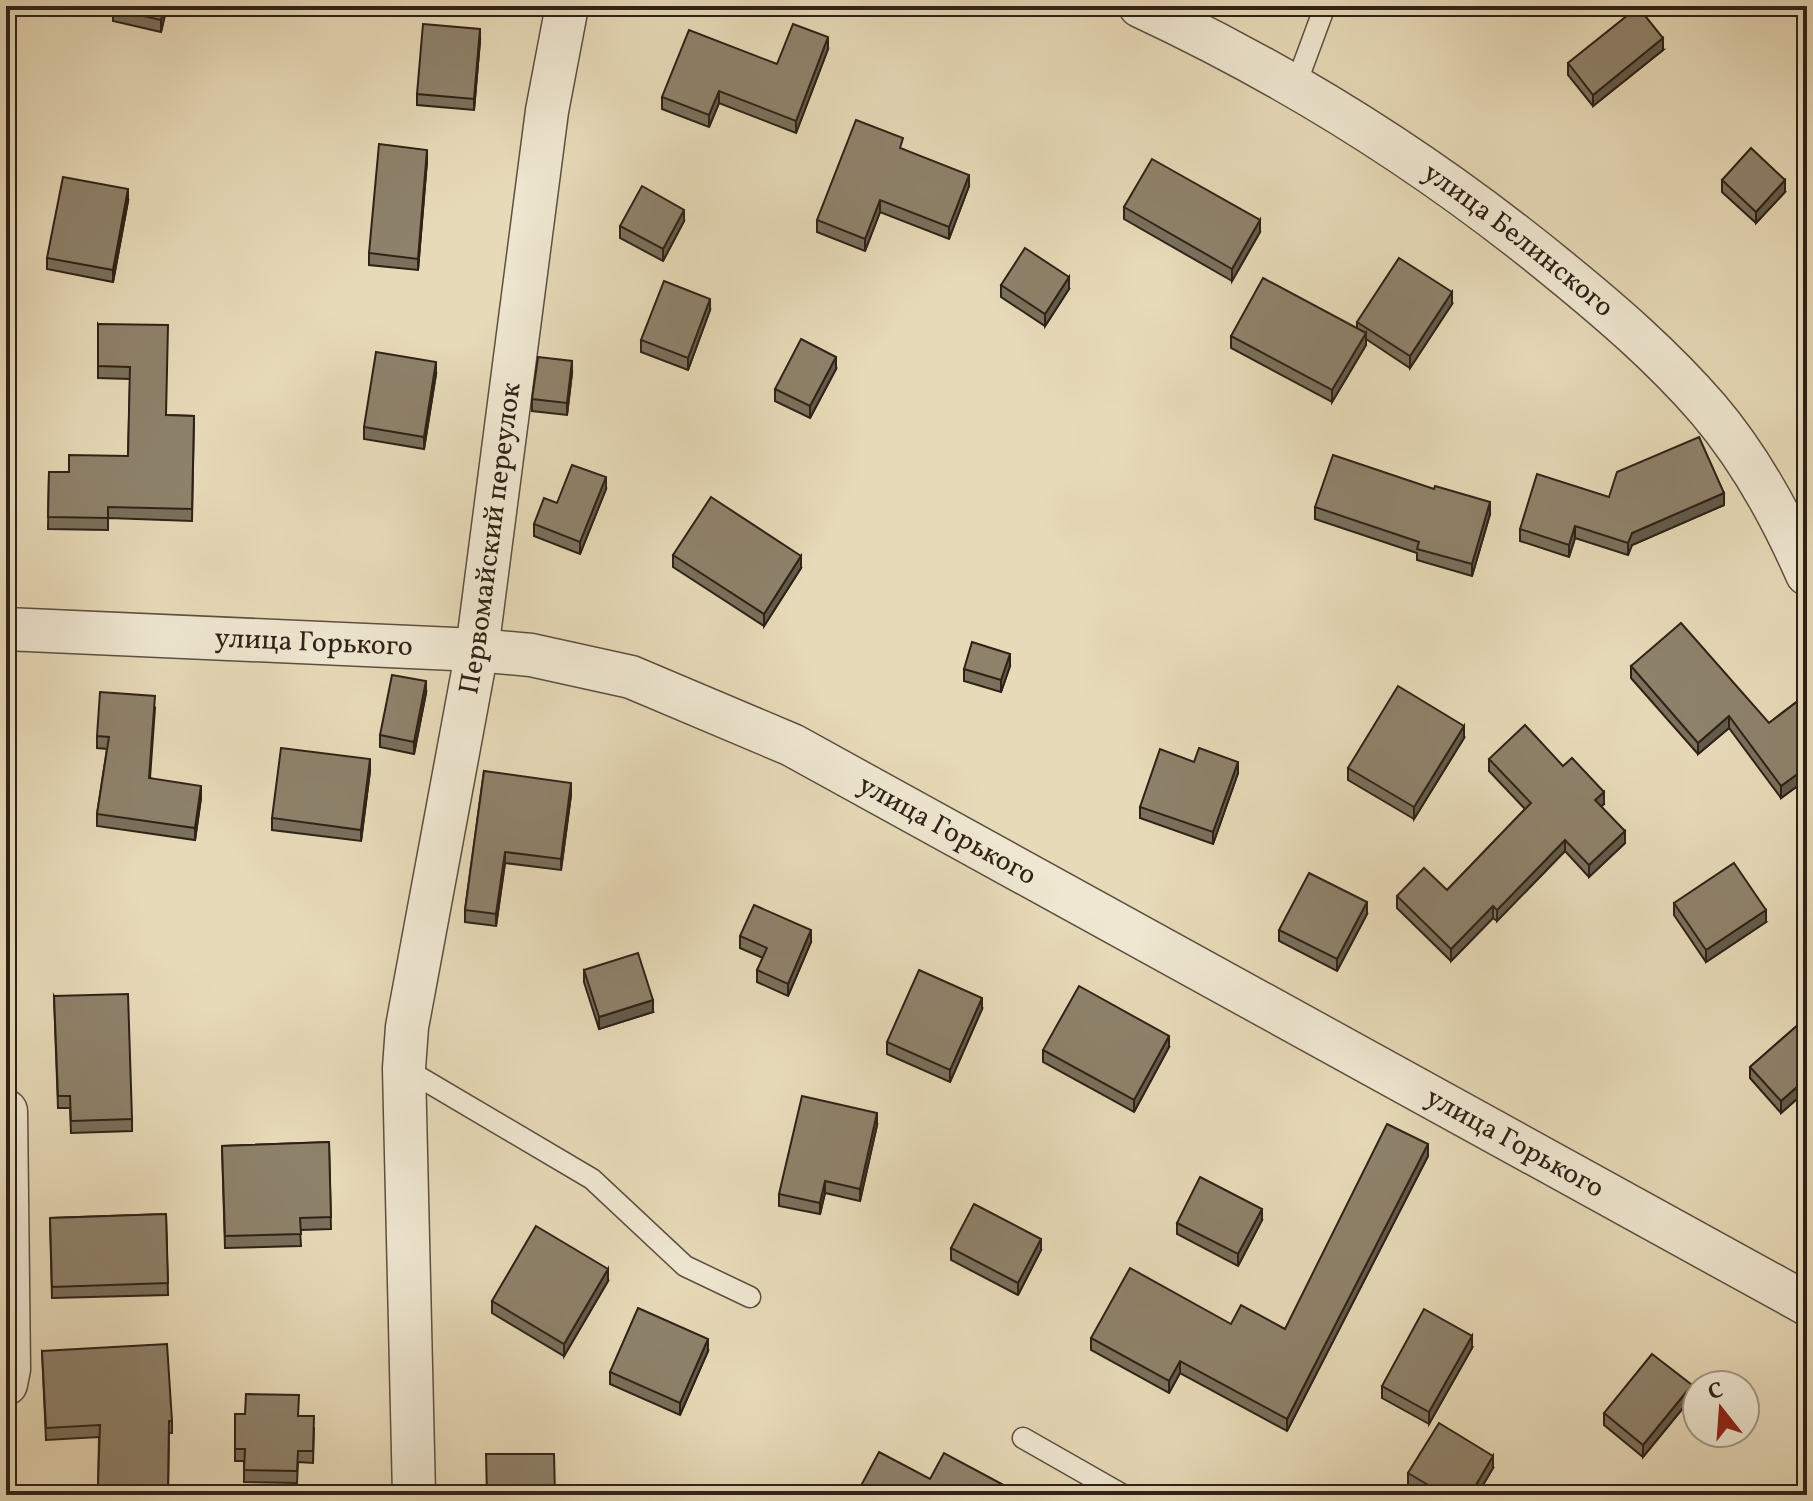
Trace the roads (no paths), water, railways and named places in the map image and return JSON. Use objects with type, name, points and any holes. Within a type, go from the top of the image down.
[{"type":"street","name":"Первомайский переулок","points":[[414,1495],[404,1068],[407,1027],[477,650],[547,111],[567,6]]},
{"type":"street","name":"улица Белинского","points":[[1140,6],[1213,40],[1361,126],[1484,209],[1623,322],[1709,409],[1743,456],[1807,574]]},
{"type":"street","name":"улица Горького","points":[[6,629],[477,650],[531,655],[631,677],[792,745],[1807,1304]]},
{"type":"street","points":[[6,1111],[9,1369],[6,1384]]},
{"type":"lane","points":[[1295,87],[1325,6]]},
{"type":"lane","points":[[404,1068],[592,1179],[685,1266],[750,1297]]},
{"type":"lane","points":[[1023,1438],[1123,1495]]}]
